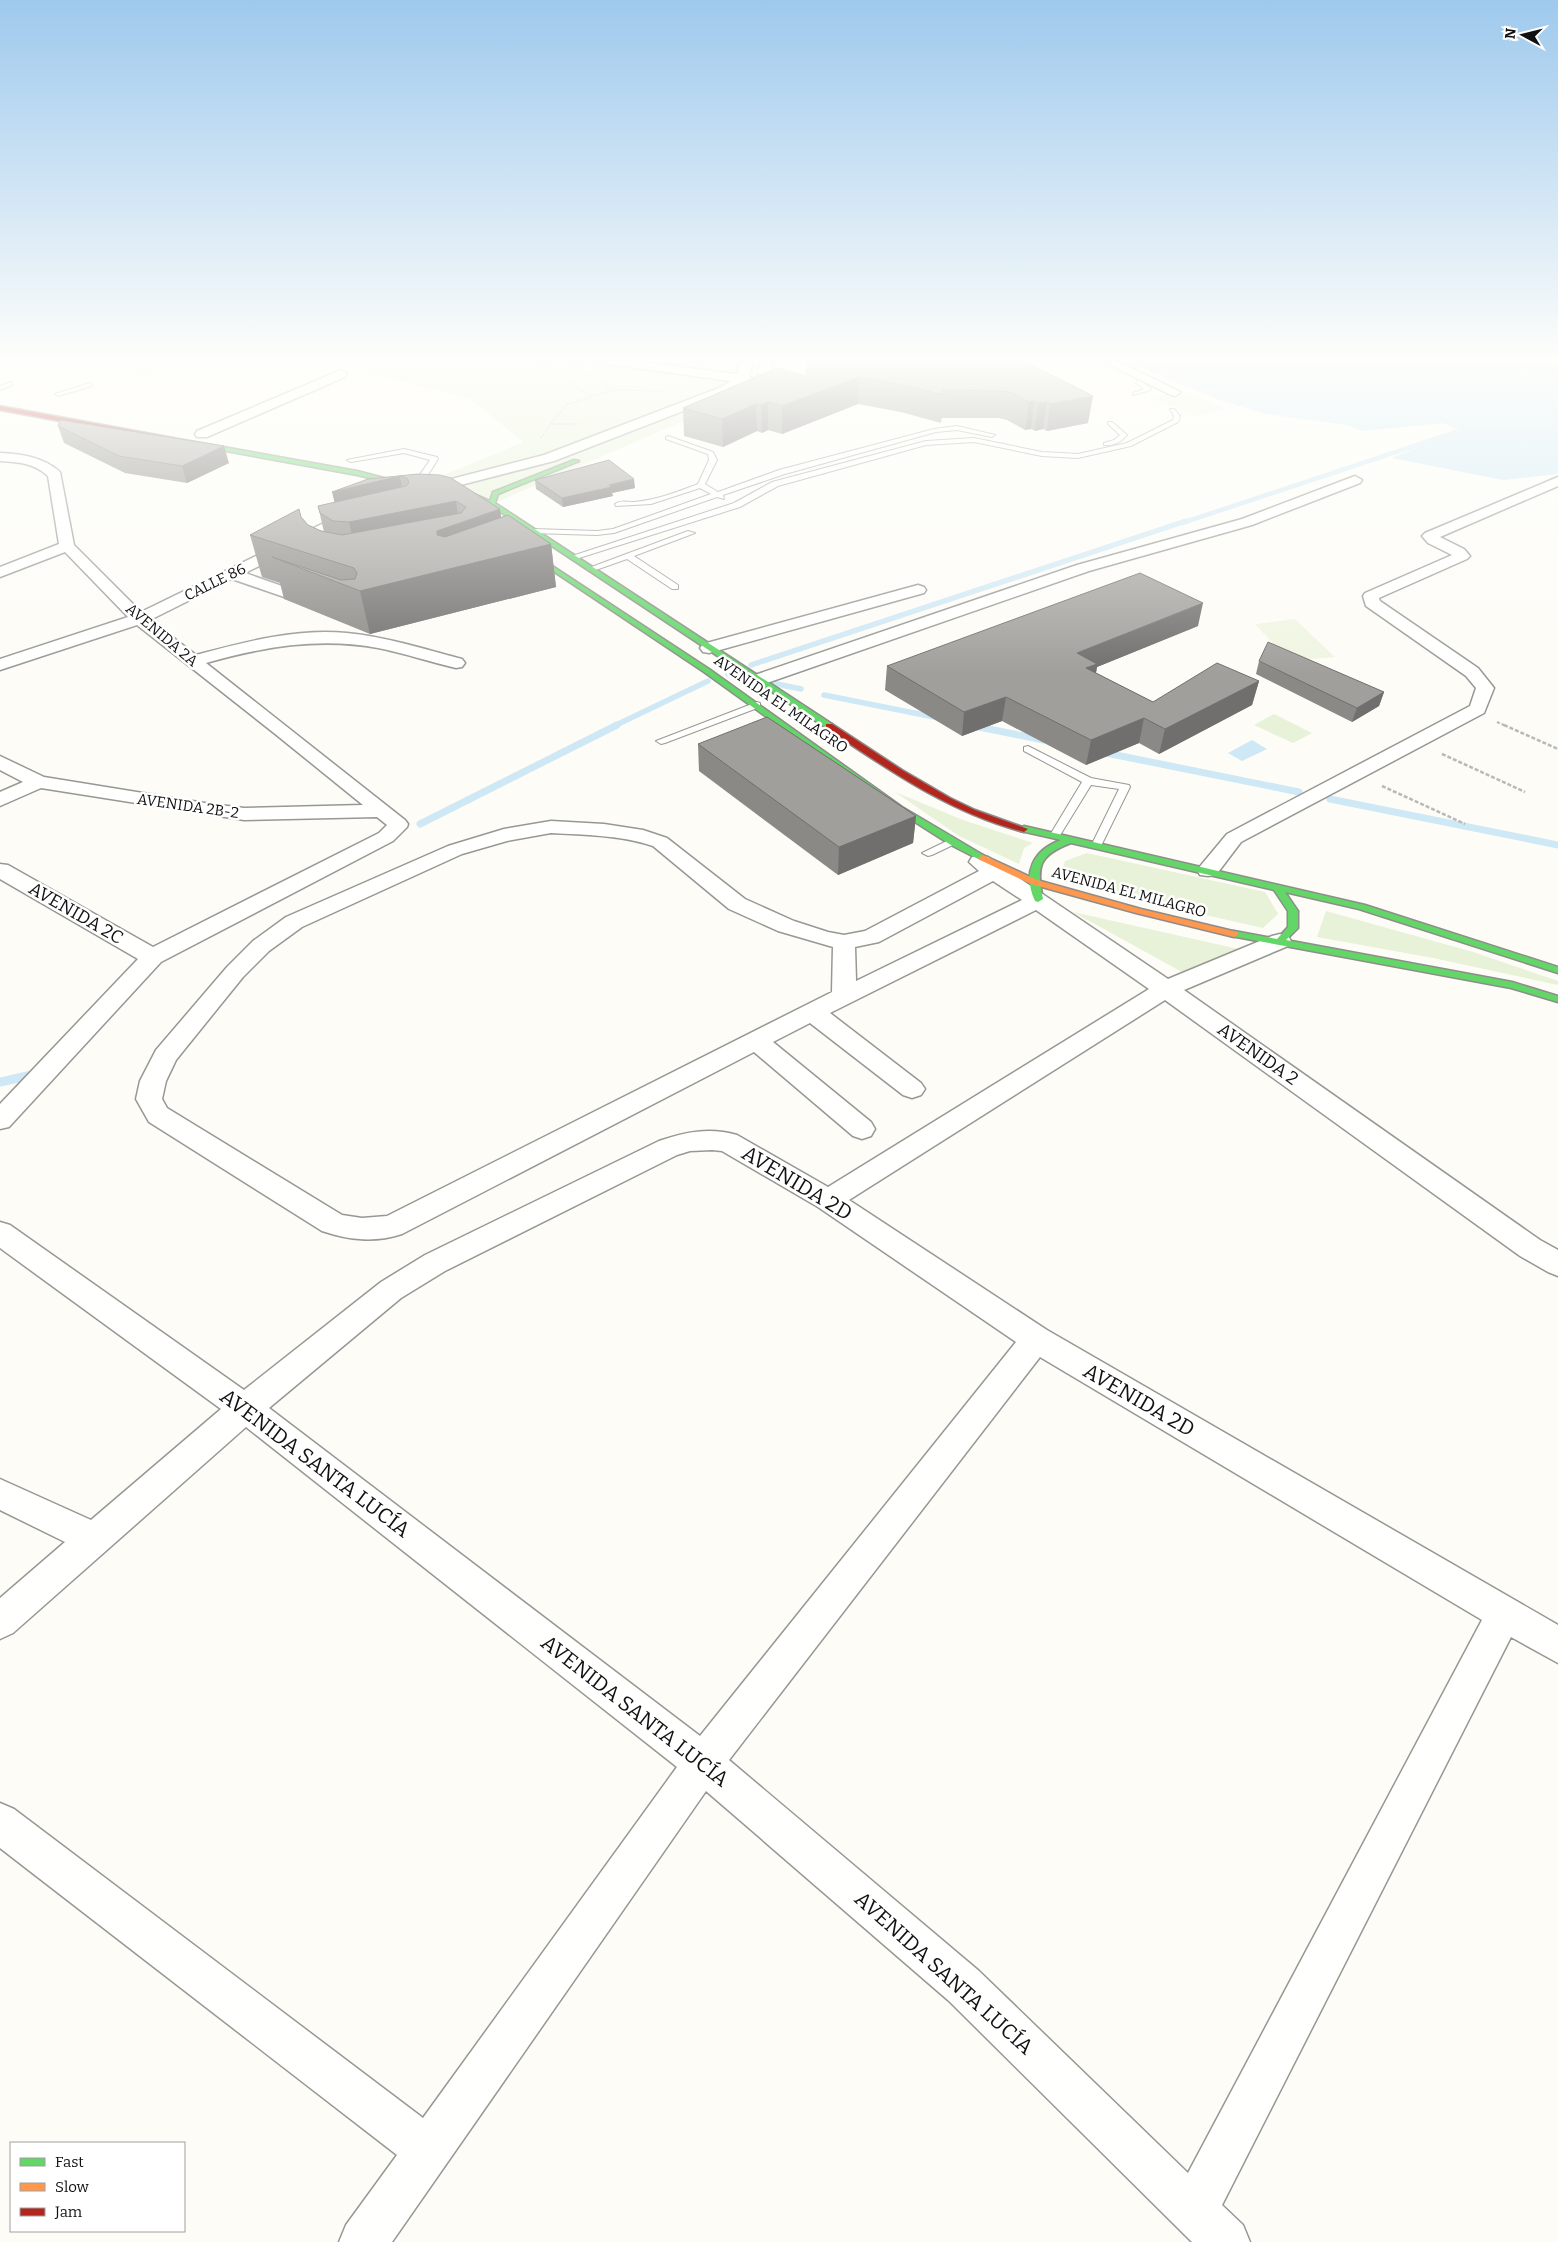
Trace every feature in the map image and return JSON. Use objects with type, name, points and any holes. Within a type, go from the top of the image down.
[{"type":"main road","points":[[317,466],[357,473],[429,492]]},
{"type":"main road","points":[[492,504],[495,493],[564,466]]},
{"type":"main road","points":[[408,472],[429,492]]},
{"type":"main road","points":[[357,473],[374,483],[377,489]]},
{"type":"main road","name":"AVENIDA EL MILAGRO","points":[[449,484],[492,504],[924,789],[996,822],[1362,907],[1558,970]]},
{"type":"main road","name":"AVENIDA EL MILAGRO","points":[[518,548],[758,705],[953,844],[1036,892],[1139,911],[1225,932],[1512,985],[1558,999]]},
{"type":"main road","points":[[1036,892],[1035,866],[1045,850],[1073,839]]},
{"type":"main road","points":[[1277,887],[1293,911],[1293,928],[1280,941]]},
{"type":"street","points":[[0,572],[67,546],[55,475],[44,466]]},
{"type":"street","points":[[399,500],[429,492],[449,484],[520,466]]},
{"type":"street","points":[[429,492],[464,490],[558,466]]},
{"type":"street","points":[[758,680],[1083,568],[1247,522],[1356,480]]},
{"type":"street","points":[[1208,870],[1234,838],[1478,709],[1485,688],[1472,672],[1372,603],[1371,596],[1462,556],[1460,552],[1433,540],[1430,536],[1558,481]]},
{"type":"street","name":"CALLE 86","points":[[0,665],[139,619],[333,524],[368,512],[314,545]]},
{"type":"street","points":[[239,571],[337,539]]},
{"type":"street","name":"AVENIDA 2A","points":[[67,546],[139,619],[281,729],[398,824],[397,828],[386,837],[153,957]]},
{"type":"street","points":[[239,571],[330,608]]},
{"type":"street","points":[[709,648],[918,590]]},
{"type":"street","points":[[193,661],[250,645],[310,638],[365,640],[456,663]]},
{"type":"street","name":"AVENIDA 2B-2","points":[[0,762],[39,782],[244,814],[374,805]]},
{"type":"street","points":[[0,800],[39,782]]},
{"type":"street","points":[[994,872],[871,937],[844,942],[786,926],[737,904],[660,842],[643,836],[604,830],[550,827],[504,835],[455,850],[294,922],[261,946],[235,972],[165,1056],[152,1081],[149,1099],[158,1114],[332,1223],[349,1229],[367,1230],[392,1226],[844,996],[1036,892]]},
{"type":"street","name":"AVENIDA 2","points":[[953,844],[994,872],[1036,892],[1166,989],[1530,1248],[1558,1264]]},
{"type":"street","name":"AVENIDA 2C","points":[[0,870],[153,957]]},
{"type":"street","points":[[828,1200],[1166,989],[1280,941]]},
{"type":"street","points":[[844,942],[844,996]]},
{"type":"street","points":[[0,1120],[153,957]]},
{"type":"street","points":[[812,1012],[912,1089]]},
{"type":"street","points":[[756,1041],[862,1128]]},
{"type":"street","name":"AVENIDA 2D","points":[[245,1408],[391,1290],[427,1267],[668,1148],[686,1141],[728,1142],[828,1200],[1036,1339],[1558,1645]]},
{"type":"street","name":"AVENIDA SANTA LUCÍA","points":[[0,1233],[245,1408],[703,1763],[964,1986],[1226,2242]]},
{"type":"street","points":[[364,2242],[703,1763],[1036,1339]]},
{"type":"street","points":[[0,1621],[245,1408]]},
{"type":"street","points":[[0,1494],[95,1539]]},
{"type":"street","points":[[1194,2210],[1504,1614]]},
{"type":"street","points":[[0,1824],[429,2151]]},
{"type":"lane","points":[[429,492],[433,466]]},
{"type":"lane","points":[[619,504],[638,505],[650,503],[701,485],[710,466]]},
{"type":"lane","points":[[533,531],[608,532],[628,527],[717,494],[805,466]]},
{"type":"lane","points":[[573,557],[737,504],[775,484],[844,466]]},
{"type":"lane","points":[[701,485],[737,504]]},
{"type":"lane","points":[[608,532],[622,541]]},
{"type":"lane","points":[[590,569],[690,533]]},
{"type":"lane","points":[[627,555],[675,587]]},
{"type":"lane","points":[[661,741],[758,705]]},
{"type":"lane","points":[[1028,749],[1088,781],[1125,787],[1097,844]]},
{"type":"lane","points":[[1055,835],[1088,781]]},
{"type":"lane","points":[[928,853],[953,844]]},
{"type":"path","points":[[1474,711],[1558,749]]},
{"type":"path","points":[[1415,742],[1525,792]]},
{"type":"path","points":[[1355,774],[1465,824]]},
{"type":"green space","points":[[467,466],[581,466],[492,504],[435,479]]},
{"type":"green space","points":[[1295,619],[1335,657],[1289,661],[1255,624]]},
{"type":"green space","points":[[1274,714],[1312,733],[1293,743],[1254,725]]},
{"type":"green space","points":[[895,792],[963,820],[1033,843],[1024,848],[1019,864],[959,836]]},
{"type":"green space","points":[[1087,853],[1265,892],[1278,914],[1263,928],[1104,892],[1061,876],[1065,861]]},
{"type":"green space","points":[[1326,911],[1473,952],[1558,981],[1558,985],[1433,958],[1317,937]]},
{"type":"green space","points":[[1073,912],[1243,950],[1191,977]]},
{"type":"water","points":[[1430,466],[1558,466],[1558,474],[1503,480]]},
{"type":"water","points":[[1252,740],[1267,749],[1242,761],[1228,753]]},
{"type":"building","points":[[588,466],[616,466],[634,479],[609,485],[612,487],[562,498],[535,480]]},
{"type":"building","points":[[418,474],[440,475],[451,478],[500,509],[437,531],[437,535],[445,537],[508,515],[551,544],[360,591],[272,557],[341,580],[355,579],[357,573],[354,568],[250,535],[299,509],[301,517],[308,525],[321,531],[342,535],[461,513],[466,507],[456,501],[349,522],[333,521],[320,513],[318,506],[406,486],[409,483],[407,478],[400,476],[332,492],[368,479]]},
{"type":"building","points":[[1140,573],[1203,603],[1077,653],[1097,664],[1086,668],[1153,702],[1217,663],[1259,681],[1165,729],[1144,718],[1091,740],[1006,697],[964,712],[887,666]]},
{"type":"building","points":[[1268,642],[1384,692],[1357,708],[1259,661]]},
{"type":"building","points":[[767,717],[916,816],[839,847],[698,744]]},
{"type":"waterway","points":[[1182,523],[1355,466]]},
{"type":"waterway","points":[[751,665],[1186,521]]},
{"type":"waterway","points":[[728,674],[752,679]]},
{"type":"waterway","points":[[614,726],[708,681]]},
{"type":"waterway","points":[[767,682],[801,689]]},
{"type":"waterway","points":[[824,695],[939,718]]},
{"type":"waterway","points":[[420,824],[617,725]]},
{"type":"waterway","points":[[974,726],[1043,740]]},
{"type":"waterway","points":[[1101,752],[1299,792]]},
{"type":"waterway","points":[[1330,799],[1558,845]]},
{"type":"waterway","points":[[0,1082],[36,1074]]},
{"type":"traffic: fast","points":[[316,466],[416,487]]},
{"type":"traffic: fast","points":[[492,504],[495,493],[564,466]]},
{"type":"traffic: fast","points":[[450,485],[492,504],[829,726]]},
{"type":"traffic: fast","points":[[522,548],[645,629],[767,713],[899,809],[954,843],[983,858]]},
{"type":"traffic: fast","points":[[1024,829],[1362,907],[1558,970]]},
{"type":"traffic: fast","points":[[1038,899],[1035,875],[1039,859],[1051,848],[1073,839]]},
{"type":"traffic: fast","points":[[1277,887],[1293,911],[1293,928],[1280,941]]},
{"type":"traffic: fast","points":[[1234,934],[1512,985],[1558,999]]},
{"type":"traffic: slow","points":[[983,858],[1034,882],[1139,911],[1234,934]]},
{"type":"traffic: jam","points":[[829,726],[899,772],[947,800],[971,812],[1024,829]]}]
